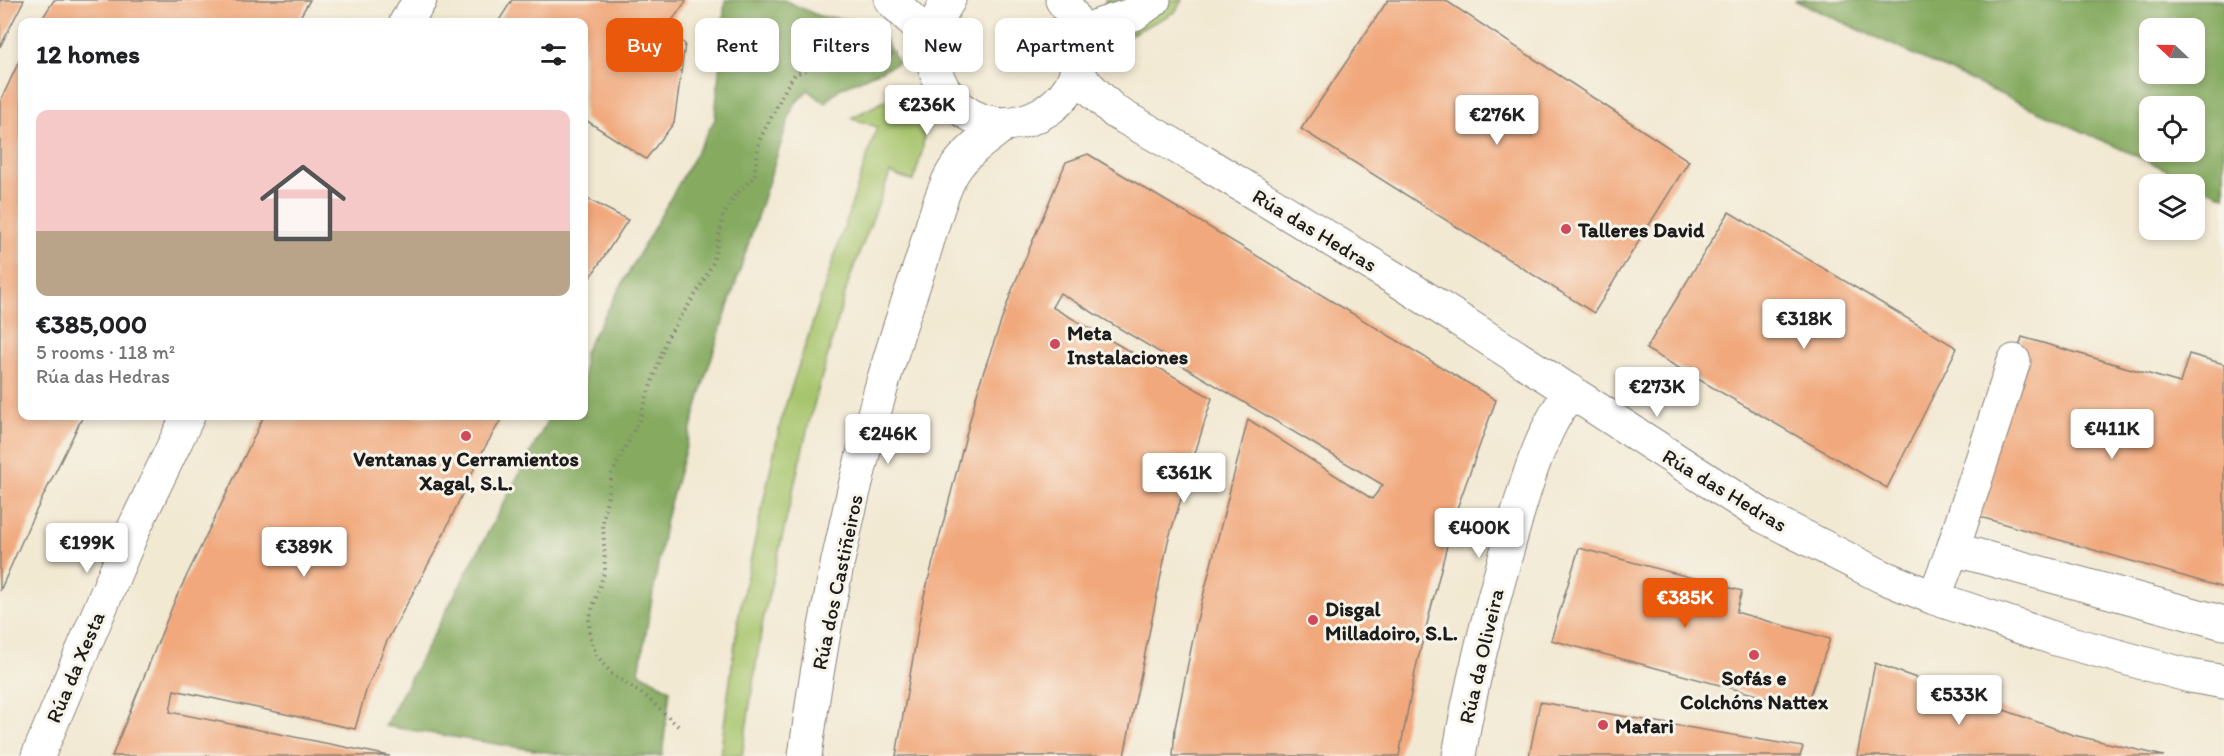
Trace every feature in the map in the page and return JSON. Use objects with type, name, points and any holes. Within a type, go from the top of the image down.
[{"type":"street","points":[[409,18],[420,0]]},
{"type":"street","points":[[891,0],[907,18]]},
{"type":"street","points":[[938,18],[949,0]]},
{"type":"street","name":"Rúa das Hedras","points":[[1062,0],[1073,18]]},
{"type":"street","points":[[1122,18],[1134,14],[1154,0]]},
{"type":"street","name":"Rúa das Hedras","points":[[935,72],[940,85],[951,101],[967,114],[986,121],[1005,124],[1042,113],[1059,102],[1070,87],[1077,72]]},
{"type":"street","name":"Rúa das Hedras","points":[[1078,72],[1091,90],[1115,112],[1296,218],[1571,391],[1763,516],[1881,576],[1934,598],[2056,639],[2190,676],[2224,682]]},
{"type":"street","name":"Rúa dos Castiñeiros","points":[[805,756],[831,598],[863,459],[906,306],[954,170],[951,101]]},
{"type":"street","name":"Rúa das Hedras","points":[[1042,113],[1087,107],[1115,112]]},
{"type":"street","name":"Rúa dos Castiñeiros","points":[[954,170],[973,150],[1005,124]]},
{"type":"street","points":[[1934,598],[1953,549],[2014,362]]},
{"type":"street","name":"Rúa da Oliveira","points":[[1459,756],[1484,634],[1522,499],[1556,411],[1571,391]]},
{"type":"street","name":"Rúa da Xesta","points":[[38,756],[131,536],[186,420]]},
{"type":"street","points":[[1953,549],[2224,623]]},
{"type":"path","points":[[678,726],[648,698],[612,674],[597,656],[590,637],[589,619],[605,570],[603,520],[612,474],[639,420],[667,338],[699,289],[712,263],[723,217],[735,195],[754,177],[759,141],[765,126],[795,74],[810,68],[847,64],[870,55],[903,50]]},
{"type":"green space","points":[[725,0],[784,0],[819,16],[835,18],[791,18],[791,72],[878,72],[839,89],[825,103],[808,90],[793,106],[705,378],[666,519],[639,672],[670,690],[662,756],[571,756],[385,726],[548,420],[588,420],[588,345],[715,119],[719,72],[779,72],[779,18],[723,18]]},
{"type":"green space","points":[[1105,0],[1183,0],[1175,12],[1135,32],[1135,18],[1109,18]]},
{"type":"green space","points":[[1794,0],[2224,0],[2224,196],[2205,187],[2205,174],[2176,174],[2149,162],[2205,162],[2205,96],[2139,96],[2139,157]]},
{"type":"green space","points":[[891,50],[898,63],[891,66]]},
{"type":"green space","points":[[905,90],[922,125],[924,134],[921,154],[913,181],[890,173],[848,283],[808,426],[763,620],[742,756],[720,756],[739,613],[782,416],[877,127],[851,118]]},
{"type":"building","points":[[0,0],[24,0],[0,47]]},
{"type":"building","points":[[54,0],[310,0],[299,18],[43,18]]},
{"type":"building","points":[[512,0],[687,0],[674,18],[606,18],[606,72],[681,72],[674,123],[646,159],[588,122],[588,18],[501,18]]},
{"type":"building","points":[[1388,0],[1445,0],[1689,161],[1594,313],[1301,129]]},
{"type":"building","points":[[18,64],[18,420],[81,420],[30,523],[0,591],[0,102]]},
{"type":"building","points":[[1088,154],[1496,400],[1455,514],[1416,667],[1399,756],[1173,756],[1175,728],[1196,624],[1248,419],[1372,499],[1383,485],[1060,293],[1052,307],[1212,398],[1168,541],[1124,756],[896,756],[923,600],[980,382],[1012,290],[1066,162]]},
{"type":"building","points":[[588,199],[628,220],[588,281]]},
{"type":"building","points":[[1729,212],[1957,348],[1887,488],[1646,349]]},
{"type":"building","points":[[2022,337],[2180,383],[2189,354],[2224,364],[2224,588],[1970,514]]},
{"type":"building","points":[[262,420],[501,420],[480,456],[437,548],[387,641],[366,691],[355,729],[174,690],[170,712],[390,756],[112,756],[175,600]]},
{"type":"building","points":[[1579,548],[1742,591],[1736,612],[1830,639],[1806,708],[1551,640]]},
{"type":"building","points":[[1875,663],[2073,735],[2164,756],[1857,756]]},
{"type":"building","name":"Mafari","points":[[1540,702],[1803,747],[1800,756],[1529,756]]},
{"type":"place","name":"Talleres David","points":[[1566,229]]},
{"type":"place","name":"Meta Instalaciones","points":[[1055,344]]},
{"type":"place","name":"Ventanas y Cerramientos Xagal, S.L.","points":[[466,436]]},
{"type":"place","name":"Disgal Milladoiro, S.L.","points":[[1313,620]]},
{"type":"place","name":"Sofás e Colchóns Nattex","points":[[1754,655]]},
{"type":"place","name":"Mafari","points":[[1603,725]]}]
